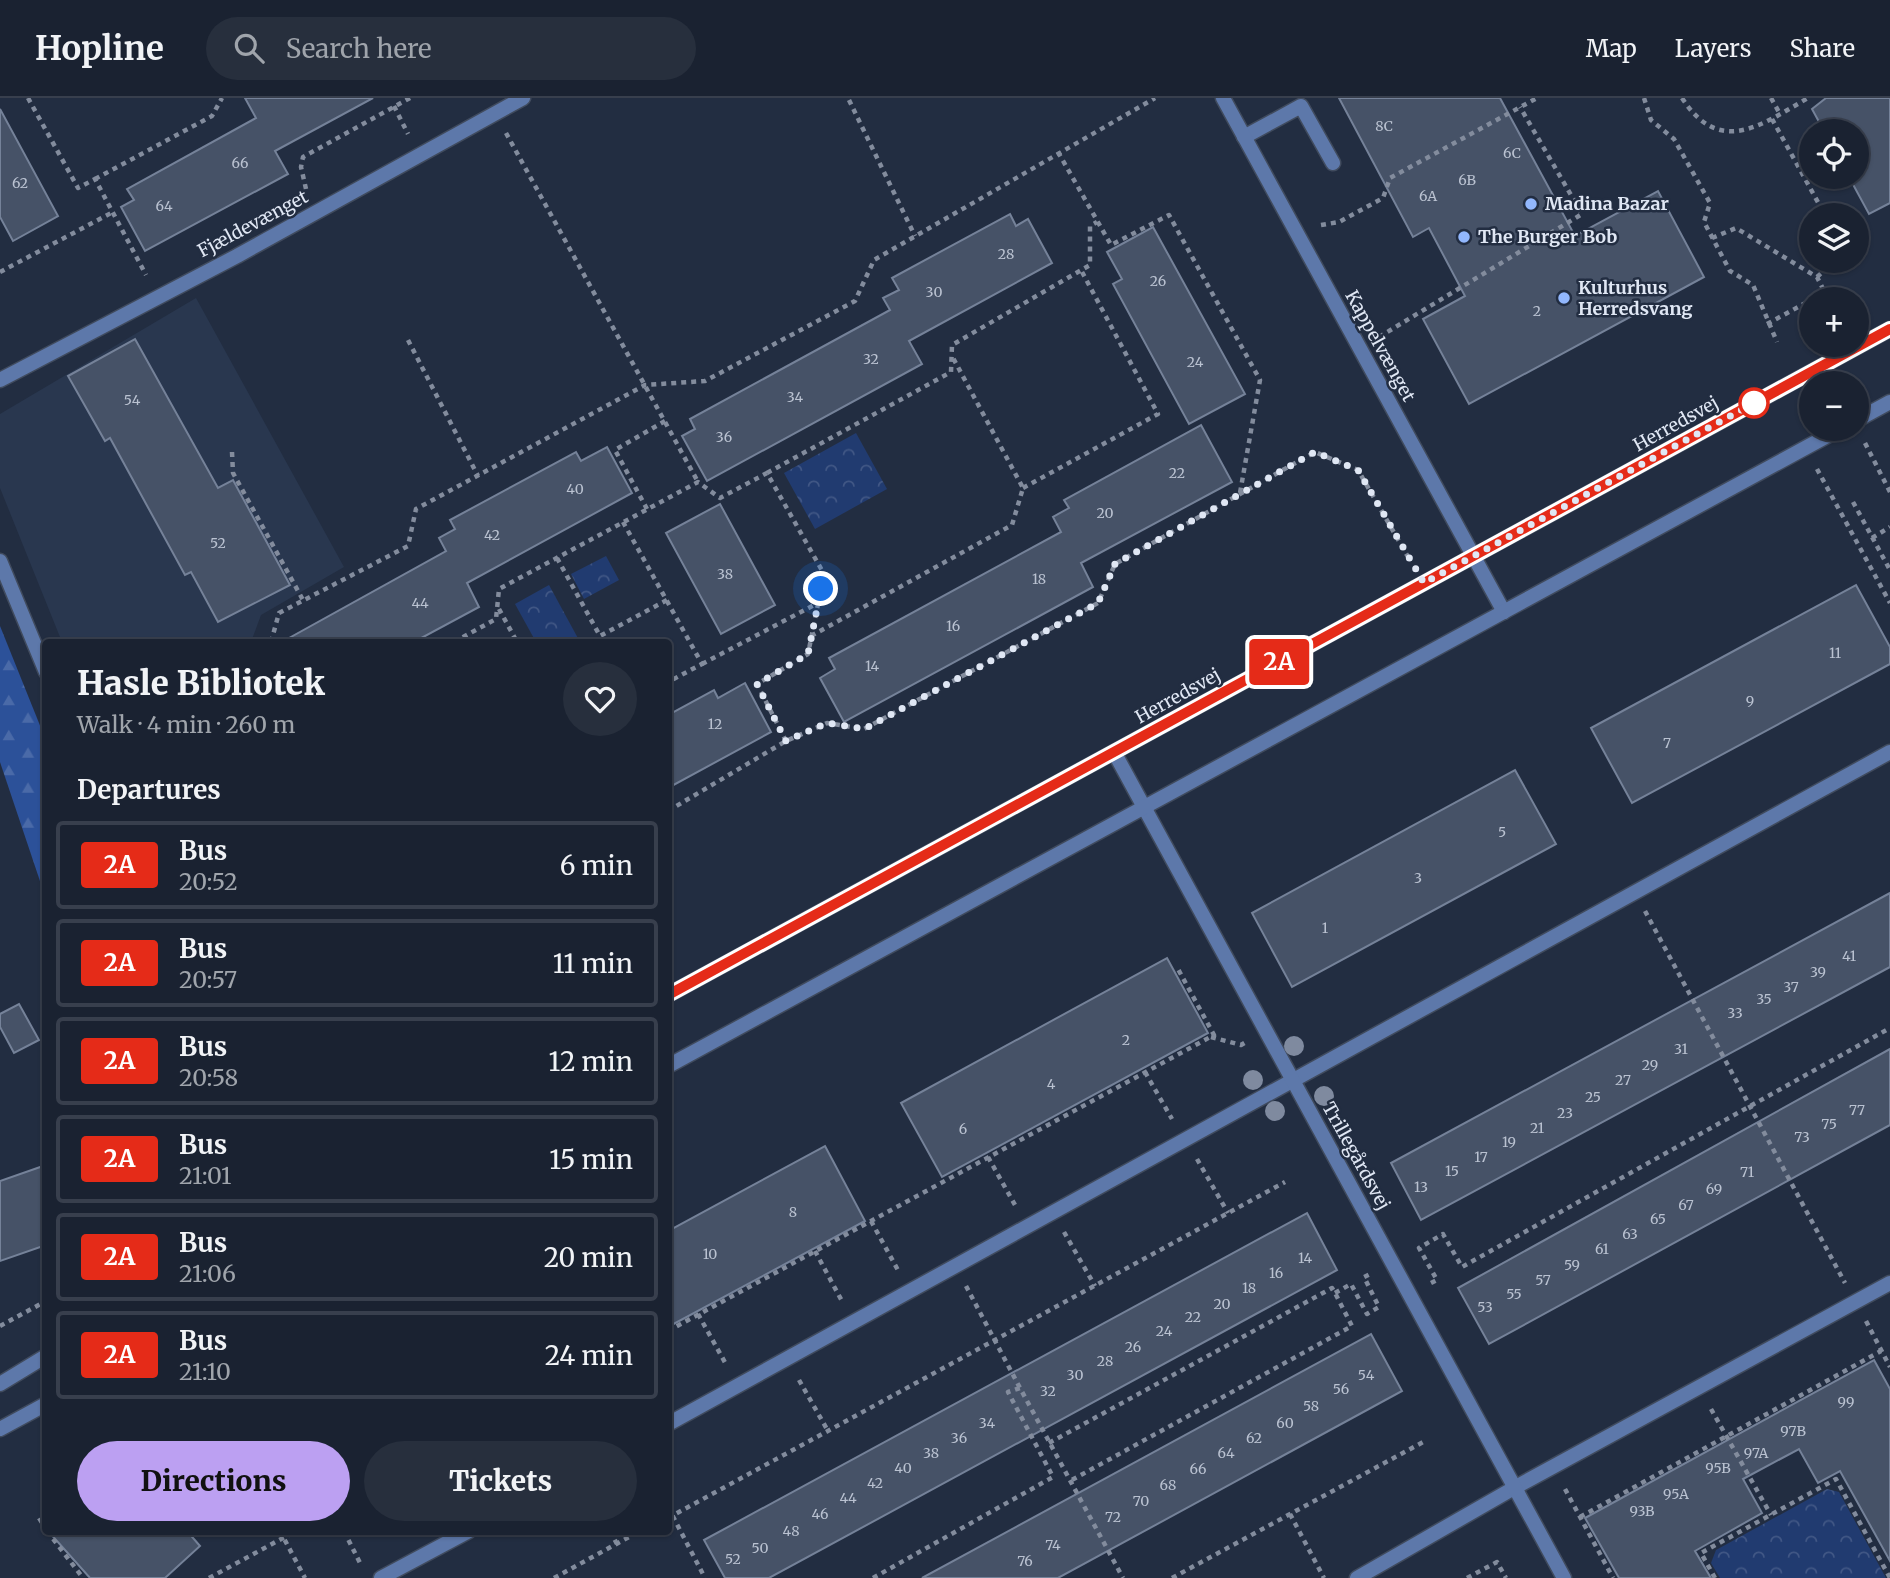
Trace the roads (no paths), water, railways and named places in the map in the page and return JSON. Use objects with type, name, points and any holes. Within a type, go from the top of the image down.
[{"type":"street","name":"Fjældevænget","points":[[0,380],[237,256],[523,98]]},
{"type":"street","name":"Kappelvænget","points":[[1223,98],[1504,612]]},
{"type":"street","points":[[1244,137],[1301,106],[1333,163]]},
{"type":"street","name":"Herredsvej","points":[[672,993],[1890,329]]},
{"type":"street","points":[[1869,413],[1890,402]]},
{"type":"street","points":[[672,1064],[1818,441]]},
{"type":"street","points":[[0,561],[42,662]]},
{"type":"street","name":"Trillegårdsvej","points":[[1114,752],[1564,1578]]},
{"type":"street","points":[[672,1422],[1890,752]]},
{"type":"street","points":[[1357,1578],[1553,1466],[1890,1283]]},
{"type":"street","points":[[0,1384],[42,1358]]},
{"type":"street","points":[[0,1429],[42,1406]]},
{"type":"street","points":[[381,1578],[462,1535]]},
{"type":"place","name":"Madina Bazar","points":[[1531,204]]},
{"type":"place","name":"The Burger Bob","points":[[1464,237]]},
{"type":"place","name":"Kulturhus Herredsvang","points":[[1564,298]]}]
